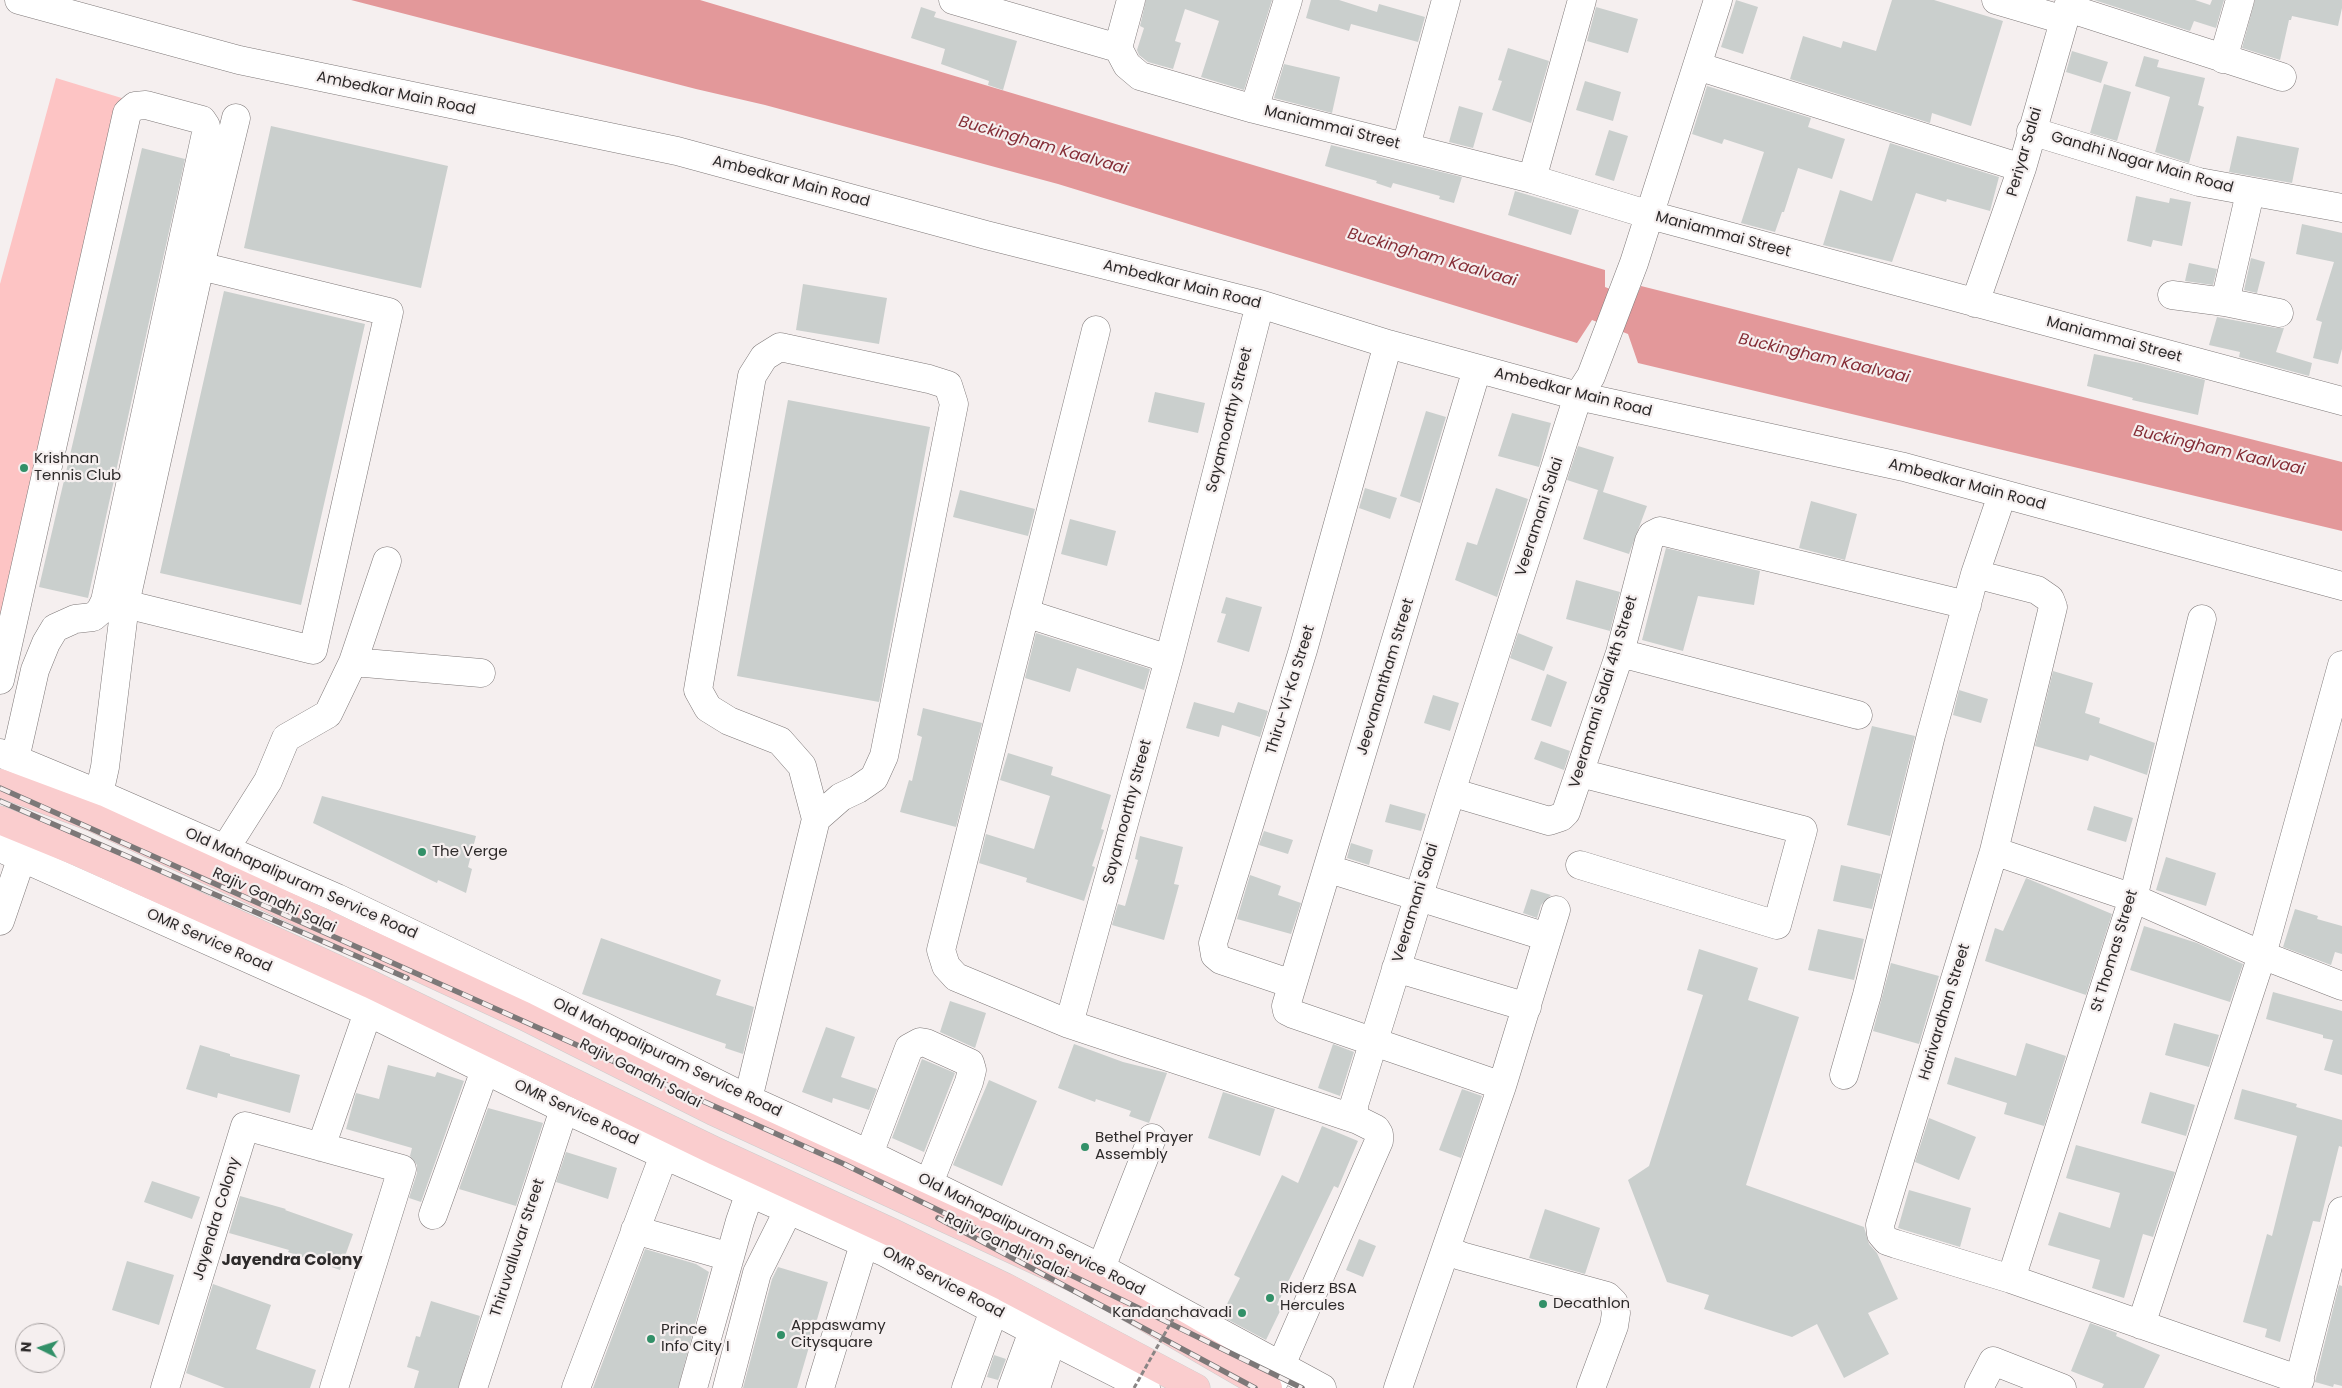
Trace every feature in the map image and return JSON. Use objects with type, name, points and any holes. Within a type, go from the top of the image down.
[{"type":"main road","name":"Rajiv Gandhi Salai","points":[[0,783],[94,818],[524,1016],[722,1115],[1092,1286],[1274,1380]]},
{"type":"main road","points":[[0,820],[17,846],[78,852],[370,984],[715,1151],[893,1233],[1000,1298],[1196,1388]]},
{"type":"street","name":"Ambedkar Main Road","points":[[19,0],[239,60],[677,151],[976,232],[1260,304],[1388,344],[1477,369],[1584,386],[1904,467],[2342,586]]},
{"type":"street","points":[[953,0],[1118,48],[1131,0]]},
{"type":"street","points":[[1254,110],[1288,0]]},
{"type":"street","points":[[1406,146],[1446,0]]},
{"type":"street","points":[[1532,179],[1582,0]]},
{"type":"street","name":"Veeramani Salai","points":[[1358,1120],[1354,1115],[1354,1105],[1451,792],[1584,386],[1632,268],[1650,215],[1718,0]]},
{"type":"street","points":[[1996,0],[2067,9],[2282,77]]},
{"type":"street","points":[[2223,59],[2240,0]]},
{"type":"street","name":"Periyar Salai","points":[[1975,303],[2022,168],[2067,9]]},
{"type":"street","name":"Maniammai Street","points":[[1118,48],[1126,64],[1140,76],[1254,110],[1406,146],[1532,179],[1650,215],[2342,401]]},
{"type":"street","points":[[1697,66],[2022,168]]},
{"type":"street","points":[[0,680],[127,113],[135,106],[146,105],[202,120],[206,126],[206,133],[105,601],[100,611],[93,617],[75,619],[54,628],[35,670],[8,756]]},
{"type":"street","points":[[99,794],[105,767],[126,604],[200,266],[236,118]]},
{"type":"street","name":"Gandhi Nagar Main Road","points":[[2031,131],[2199,182],[2250,193],[2342,208]]},
{"type":"street","points":[[2225,302],[2250,193]]},
{"type":"street","points":[[126,604],[313,650],[389,312],[200,266]]},
{"type":"street","points":[[2172,295],[2225,302],[2279,313]]},
{"type":"street","name":"Sayamoorthy Street","points":[[1069,1024],[1169,659],[1260,304]]},
{"type":"street","points":[[1096,330],[941,950],[946,966],[956,977],[1069,1024],[1358,1120],[1376,1129],[1380,1134],[1379,1141],[1274,1380]]},
{"type":"street","name":"Thiru-Vi-Ka Street","points":[[1292,984],[1221,960],[1215,955],[1213,943],[1303,650],[1388,344]]},
{"type":"street","points":[[748,1099],[816,819],[802,766],[780,741],[729,721],[708,708],[698,690],[752,376],[764,357],[780,347],[929,379],[948,385],[954,404],[884,756],[874,778],[858,789],[841,797],[816,819]]},
{"type":"street","name":"Jeevanantham Street","points":[[1477,369],[1286,1006],[1290,1013],[1502,1086]]},
{"type":"street","points":[[1844,1075],[1867,995],[1931,735],[1976,574],[2002,495]]},
{"type":"street","name":"Veeramani Salai 4th Street","points":[[1451,792],[1549,821],[1561,817],[1566,812],[1620,653],[1649,541],[1652,535],[1660,531],[1967,605]]},
{"type":"street","points":[[226,849],[268,781],[286,738],[328,714],[353,662],[387,560]]},
{"type":"street","name":"Harivardhan Street","points":[[1976,574],[2037,590],[2050,599],[2053,608],[1994,851],[1880,1225],[1881,1234],[1887,1241],[2011,1279],[2299,1384]]},
{"type":"street","points":[[1025,613],[1169,659]]},
{"type":"street","name":"St Thomas Street","points":[[2011,1279],[2133,898],[2202,618]]},
{"type":"street","points":[[1620,653],[1858,716]]},
{"type":"street","points":[[353,662],[481,673]]},
{"type":"street","points":[[2141,1325],[2262,955],[2342,665]]},
{"type":"street","name":"Old Mahapalipuram Service Road","points":[[8,756],[363,910],[551,1000],[748,1099],[869,1154],[1101,1268],[1274,1380],[1322,1388]]},
{"type":"street","points":[[1580,773],[1803,830],[1777,925],[1580,865]]},
{"type":"street","points":[[0,921],[17,846]]},
{"type":"street","name":"OMR Service Road","points":[[17,846],[368,1012],[564,1109],[664,1155],[864,1244],[1000,1298],[1043,1336],[1146,1388]]},
{"type":"street","points":[[1994,851],[2133,898],[2262,955],[2342,986]]},
{"type":"street","points":[[1328,869],[1548,937]]},
{"type":"street","points":[[1398,1388],[1502,1086],[1556,910]]},
{"type":"street","points":[[1396,968],[1526,1007]]},
{"type":"street","points":[[321,1147],[368,1012]]},
{"type":"street","points":[[869,1154],[910,1048],[920,1042],[926,1043],[970,1063],[972,1070],[969,1082],[928,1183]]},
{"type":"street","points":[[433,1215],[485,1070]]},
{"type":"street","name":"Thiruvalluvar Street","points":[[473,1388],[564,1109]]},
{"type":"street","name":"Jayendra Colony","points":[[165,1388],[245,1126],[402,1169],[334,1388]]},
{"type":"street","points":[[1101,1268],[1152,1138]]},
{"type":"street","points":[[576,1388],[664,1155]]},
{"type":"street","points":[[693,1388],[750,1192]]},
{"type":"street","points":[[727,1388],[757,1273],[789,1209]]},
{"type":"street","points":[[2299,1384],[2342,1212]]},
{"type":"street","points":[[635,1230],[730,1257]]},
{"type":"street","points":[[820,1388],[864,1244]]},
{"type":"street","points":[[1446,1249],[1461,1256],[1607,1296],[1614,1303],[1616,1313],[1614,1326],[1591,1388]]},
{"type":"street","points":[[966,1388],[1000,1298]]},
{"type":"street","points":[[1012,1388],[1043,1336]]},
{"type":"street","points":[[1036,1388],[1043,1336]]},
{"type":"street","points":[[1979,1388],[1993,1361],[2062,1388]]},
{"type":"path","points":[[1134,1388],[1173,1318]]},
{"type":"shaded area","name":"Krishnan Tennis Club","points":[[56,78],[138,103],[143,108],[0,653],[0,284]]},
{"type":"water","name":"Buckingham Kaalvaai","points":[[351,0],[700,0],[1605,270],[1605,287],[1635,299],[1641,286],[2342,462],[2342,531],[1638,363],[1628,334],[1592,320],[1577,343],[1058,184],[765,105]]},
{"type":"building","points":[[1146,0],[1272,0],[1244,90],[1201,77],[1219,21],[1185,9],[1175,41],[1181,43],[1173,69],[1148,62],[1139,55],[1137,50],[1144,28],[1140,26]]},
{"type":"building","points":[[1311,0],[1339,0],[1377,12],[1379,4],[1425,17],[1418,42],[1351,24],[1349,31],[1306,18]]},
{"type":"building","points":[[1736,0],[1758,7],[1743,54],[1721,47]]},
{"type":"building","points":[[1892,0],[1934,0],[2003,21],[1971,126],[1932,113],[1930,123],[1790,79],[1803,36],[1841,48],[1843,41],[1876,51]]},
{"type":"building","points":[[2094,0],[2195,0],[2210,5],[2212,0],[2224,0],[2216,28],[2194,21],[2190,31]]},
{"type":"building","points":[[2255,0],[2342,0],[2342,8],[2338,26],[2292,16],[2291,20],[2289,20],[2280,60],[2242,48]]},
{"type":"building","points":[[921,7],[936,12],[934,17],[1017,41],[1003,90],[988,85],[989,81],[941,64],[945,49],[911,38]]},
{"type":"building","points":[[1596,7],[1638,19],[1628,53],[1587,41]]},
{"type":"building","points":[[1508,48],[1549,61],[1531,123],[1492,110],[1502,81],[1498,80]]},
{"type":"building","points":[[2072,51],[2108,62],[2101,83],[2066,72]]},
{"type":"building","points":[[2144,56],[2159,60],[2157,67],[2205,78],[2198,105],[2204,107],[2189,163],[2155,152],[2170,97],[2135,86]]},
{"type":"building","points":[[1284,64],[1340,77],[1332,113],[1274,98]]},
{"type":"building","points":[[1585,81],[1621,92],[1613,121],[1576,110]]},
{"type":"building","points":[[2104,84],[2131,92],[2117,141],[2090,133]]},
{"type":"building","points":[[1707,86],[1811,118],[1808,127],[1845,139],[1832,179],[1798,168],[1784,212],[1782,212],[1775,232],[1741,223],[1764,152],[1724,139],[1722,144],[1692,134]]},
{"type":"building","points":[[1459,106],[1483,113],[1473,148],[1449,142]]},
{"type":"building","points":[[271,126],[448,166],[421,288],[244,248]]},
{"type":"building","points":[[1609,130],[1628,136],[1614,181],[1595,175]]},
{"type":"building","points":[[2237,136],[2299,148],[2292,183],[2229,172]]},
{"type":"building","points":[[1890,143],[1999,177],[1990,211],[1947,199],[1946,202],[1916,193],[1892,262],[1823,245],[1840,190],[1872,201]]},
{"type":"building","points":[[1331,145],[1462,177],[1454,203],[1439,199],[1440,196],[1393,183],[1391,188],[1376,183],[1377,181],[1325,166]]},
{"type":"building","points":[[142,148],[185,159],[88,598],[39,587]]},
{"type":"building","points":[[1515,191],[1579,210],[1571,235],[1508,215]]},
{"type":"building","points":[[2136,196],[2169,203],[2170,198],[2191,202],[2182,246],[2153,240],[2151,247],[2127,241]]},
{"type":"building","points":[[2302,224],[2342,233],[2342,349],[2338,364],[2313,358],[2322,322],[2316,320],[2334,262],[2296,254]]},
{"type":"building","points":[[2251,258],[2265,262],[2257,293],[2244,290]]},
{"type":"building","points":[[2189,263],[2217,269],[2213,285],[2185,281]]},
{"type":"building","points":[[803,284],[887,298],[879,344],[796,330]]},
{"type":"building","points":[[224,291],[365,324],[301,605],[160,573]]},
{"type":"building","points":[[2217,317],[2284,328],[2276,352],[2312,363],[2309,376],[2239,357],[2240,352],[2209,345]]},
{"type":"building","points":[[2094,354],[2140,363],[2205,380],[2198,415],[2132,400],[2133,398],[2087,386]]},
{"type":"building","points":[[1155,392],[1205,403],[1198,433],[1148,422]]},
{"type":"building","points":[[788,400],[930,427],[879,702],[737,676]]},
{"type":"building","points":[[1426,411],[1446,417],[1420,503],[1400,496]]},
{"type":"building","points":[[1512,413],[1551,423],[1539,467],[1498,456]]},
{"type":"building","points":[[1578,446],[1614,457],[1603,492],[1647,506],[1629,554],[1583,539],[1598,490],[1567,480]]},
{"type":"building","points":[[1365,488],[1397,498],[1390,519],[1359,508]]},
{"type":"building","points":[[1496,488],[1528,499],[1497,597],[1455,580],[1467,542],[1477,545]]},
{"type":"building","points":[[960,490],[1035,509],[1028,536],[953,517]]},
{"type":"building","points":[[1811,501],[1857,514],[1845,560],[1799,548]]},
{"type":"building","points":[[1070,519],[1116,531],[1107,566],[1061,554]]},
{"type":"building","points":[[1666,548],[1760,571],[1754,605],[1698,596],[1683,651],[1642,640]]},
{"type":"building","points":[[1576,580],[1620,592],[1610,631],[1566,619]]},
{"type":"building","points":[[1226,597],[1262,607],[1249,652],[1217,642],[1226,614],[1221,613]]},
{"type":"building","points":[[1036,633],[1150,669],[1144,690],[1077,668],[1070,692],[1025,678]]},
{"type":"building","points":[[1518,633],[1553,647],[1544,671],[1510,658]]},
{"type":"building","points":[[2053,671],[2093,683],[2085,713],[2100,718],[2099,723],[2155,743],[2147,775],[2090,755],[2088,761],[2035,746]]},
{"type":"building","points":[[1547,674],[1567,682],[1551,727],[1531,720]]},
{"type":"building","points":[[1959,690],[1988,699],[1981,723],[1953,715]]},
{"type":"building","points":[[1433,695],[1459,703],[1450,731],[1424,723]]},
{"type":"building","points":[[1194,702],[1234,713],[1238,702],[1268,711],[1260,737],[1222,725],[1219,737],[1186,728]]},
{"type":"building","points":[[923,708],[982,723],[956,827],[900,812],[909,780],[912,781],[922,737],[917,735]]},
{"type":"building","points":[[1872,726],[1915,736],[1890,836],[1847,825]]},
{"type":"building","points":[[1541,741],[1570,751],[1564,770],[1534,759]]},
{"type":"building","points":[[1008,753],[1053,767],[1051,775],[1111,795],[1101,829],[1104,830],[1092,866],[1095,867],[1084,901],[1026,882],[1027,878],[979,863],[986,834],[1034,849],[1050,796],[1000,780]]},
{"type":"building","name":"The Verge","points":[[322,796],[476,836],[468,867],[472,869],[466,893],[438,880],[437,883],[313,823]]},
{"type":"building","points":[[1390,804],[1426,814],[1421,831],[1385,822]]},
{"type":"building","points":[[2094,806],[2133,818],[2126,842],[2087,830]]},
{"type":"building","points":[[1264,831],[1293,840],[1288,854],[1259,845]]},
{"type":"building","points":[[1140,836],[1183,847],[1174,884],[1179,885],[1164,940],[1112,925],[1118,904],[1125,906],[1138,860],[1135,859]]},
{"type":"building","points":[[1351,843],[1373,850],[1369,865],[1347,858]]},
{"type":"building","points":[[2166,857],[2216,873],[2206,906],[2156,890]]},
{"type":"building","points":[[1841,865],[1881,874],[1872,909],[1833,901]]},
{"type":"building","points":[[1250,875],[1281,886],[1278,895],[1301,903],[1291,934],[1237,919]]},
{"type":"building","points":[[2026,878],[2112,914],[2086,995],[1985,961],[1995,928],[2003,931]]},
{"type":"building","points":[[1531,889],[1551,895],[1541,905],[1537,918],[1523,913]]},
{"type":"building","points":[[2295,909],[2318,916],[2317,919],[2342,926],[2342,954],[2335,952],[2331,965],[2283,947]]},
{"type":"building","points":[[2144,926],[2197,943],[2243,964],[2230,1002],[2130,970]]},
{"type":"building","points":[[1818,929],[1864,939],[1854,980],[1808,970]]},
{"type":"building","points":[[601,938],[721,980],[716,995],[754,1007],[743,1054],[725,1048],[726,1044],[582,994]]},
{"type":"building","points":[[1699,949],[1758,968],[1748,1000],[1799,1017],[1746,1185],[1864,1227],[1869,1244],[1877,1253],[1898,1299],[1868,1313],[1889,1354],[1844,1378],[1817,1324],[1792,1337],[1704,1309],[1709,1295],[1667,1282],[1628,1180],[1649,1166],[1703,995],[1687,990]]},
{"type":"building","points":[[1891,963],[1939,976],[1919,1044],[1873,1031]]},
{"type":"building","points":[[2273,992],[2342,1011],[2342,1075],[2324,1070],[2333,1040],[2323,1038],[2323,1035],[2266,1019]]},
{"type":"building","points":[[950,1001],[986,1013],[975,1048],[940,1032]]},
{"type":"building","points":[[2174,1023],[2219,1035],[2209,1067],[2165,1055]]},
{"type":"building","points":[[826,1027],[855,1037],[841,1077],[877,1089],[869,1110],[833,1098],[832,1103],[802,1092]]},
{"type":"building","points":[[2026,1043],[2066,1056],[2044,1126],[2004,1114],[2007,1103],[1947,1084],[1955,1057],[2016,1076]]},
{"type":"building","points":[[1074,1044],[1123,1062],[1167,1073],[1149,1123],[1129,1116],[1131,1111],[1096,1099],[1095,1102],[1058,1088]]},
{"type":"building","points":[[1333,1044],[1354,1052],[1340,1096],[1318,1088]]},
{"type":"building","points":[[200,1045],[230,1054],[230,1056],[300,1075],[290,1113],[218,1093],[217,1098],[186,1089]]},
{"type":"building","points":[[922,1059],[955,1073],[924,1152],[892,1138]]},
{"type":"building","points":[[388,1065],[435,1077],[437,1072],[464,1081],[421,1202],[409,1198],[417,1173],[417,1165],[410,1156],[412,1148],[346,1129],[356,1093],[379,1099]]},
{"type":"building","points":[[989,1080],[1037,1101],[1002,1186],[953,1165]]},
{"type":"building","points":[[1462,1089],[1482,1096],[1461,1158],[1439,1150]]},
{"type":"building","points":[[2242,1089],[2297,1104],[2296,1107],[2342,1120],[2342,1147],[2339,1146],[2320,1222],[2313,1221],[2280,1342],[2265,1337],[2267,1329],[2243,1322],[2267,1234],[2272,1236],[2297,1136],[2234,1119]]},
{"type":"building","points":[[1223,1092],[1275,1109],[1260,1156],[1208,1138]]},
{"type":"building","points":[[2150,1092],[2195,1105],[2186,1136],[2141,1123]]},
{"type":"building","points":[[488,1108],[543,1123],[516,1206],[459,1189]]},
{"type":"building","points":[[1929,1118],[1976,1137],[1959,1180],[1915,1162]]},
{"type":"building","points":[[1322,1126],[1358,1141],[1338,1188],[1334,1186],[1277,1305],[1282,1307],[1266,1340],[1221,1316],[1240,1278],[1234,1275],[1282,1175],[1298,1183]]},
{"type":"building","points":[[2076,1145],[2175,1172],[2153,1237],[2143,1234],[2124,1298],[2092,1288],[2100,1260],[2048,1245],[2059,1212],[2110,1228],[2120,1193],[2066,1178]]},
{"type":"building","points":[[566,1152],[617,1168],[608,1199],[556,1182]]},
{"type":"building","points":[[152,1181],[200,1197],[192,1219],[144,1202]]},
{"type":"building","points":[[1909,1190],[1971,1208],[1960,1247],[1898,1228]]},
{"type":"building","points":[[240,1196],[286,1209],[353,1234],[340,1270],[288,1252],[289,1250],[229,1233]]},
{"type":"building","points":[[1545,1209],[1600,1228],[1585,1274],[1529,1258]]},
{"type":"building","points":[[1359,1239],[1376,1246],[1363,1277],[1346,1270]]},
{"type":"building","name":"Prince Info City I","points":[[645,1249],[696,1264],[709,1272],[678,1388],[593,1388]]},
{"type":"building","points":[[127,1261],[174,1275],[159,1325],[112,1310]]},
{"type":"building","name":"Appaswamy Citysquare","points":[[778,1267],[828,1282],[797,1388],[743,1388],[772,1279]]},
{"type":"building","points":[[213,1284],[271,1305],[256,1349],[316,1370],[310,1388],[225,1388],[186,1373]]},
{"type":"building","points":[[2339,1285],[2342,1286],[2342,1386],[2334,1384],[2333,1387],[2315,1382]]},
{"type":"building","points":[[431,1301],[480,1316],[458,1388],[414,1388],[419,1371],[407,1367],[416,1336],[420,1337]]},
{"type":"building","points":[[2090,1323],[2117,1333],[2116,1336],[2160,1355],[2144,1388],[2102,1388],[2104,1384],[2071,1371]]},
{"type":"building","points":[[994,1355],[1006,1359],[998,1380],[987,1377]]},
{"type":"railway","points":[[0,788],[844,1164],[1302,1388]]},
{"type":"railway","points":[[0,801],[407,978]]},
{"type":"railway","points":[[938,1218],[1255,1388]]},
{"type":"place","name":"Krishnan Tennis Club","points":[[24,468]]},
{"type":"place","name":"The Verge","points":[[422,852]]},
{"type":"place","name":"Bethel Prayer Assembly","points":[[1085,1147]]},
{"type":"place","name":"Riderz BSA Hercules","points":[[1270,1298]]},
{"type":"place","name":"Decathlon","points":[[1543,1304]]},
{"type":"place","name":"Kandanchavadi","points":[[1242,1313]]},
{"type":"place","name":"Appaswamy Citysquare","points":[[781,1335]]},
{"type":"place","name":"Prince Info City I","points":[[651,1339]]},
{"type":"district","name":"Jayendra Colony","points":[[292,1261]]}]
